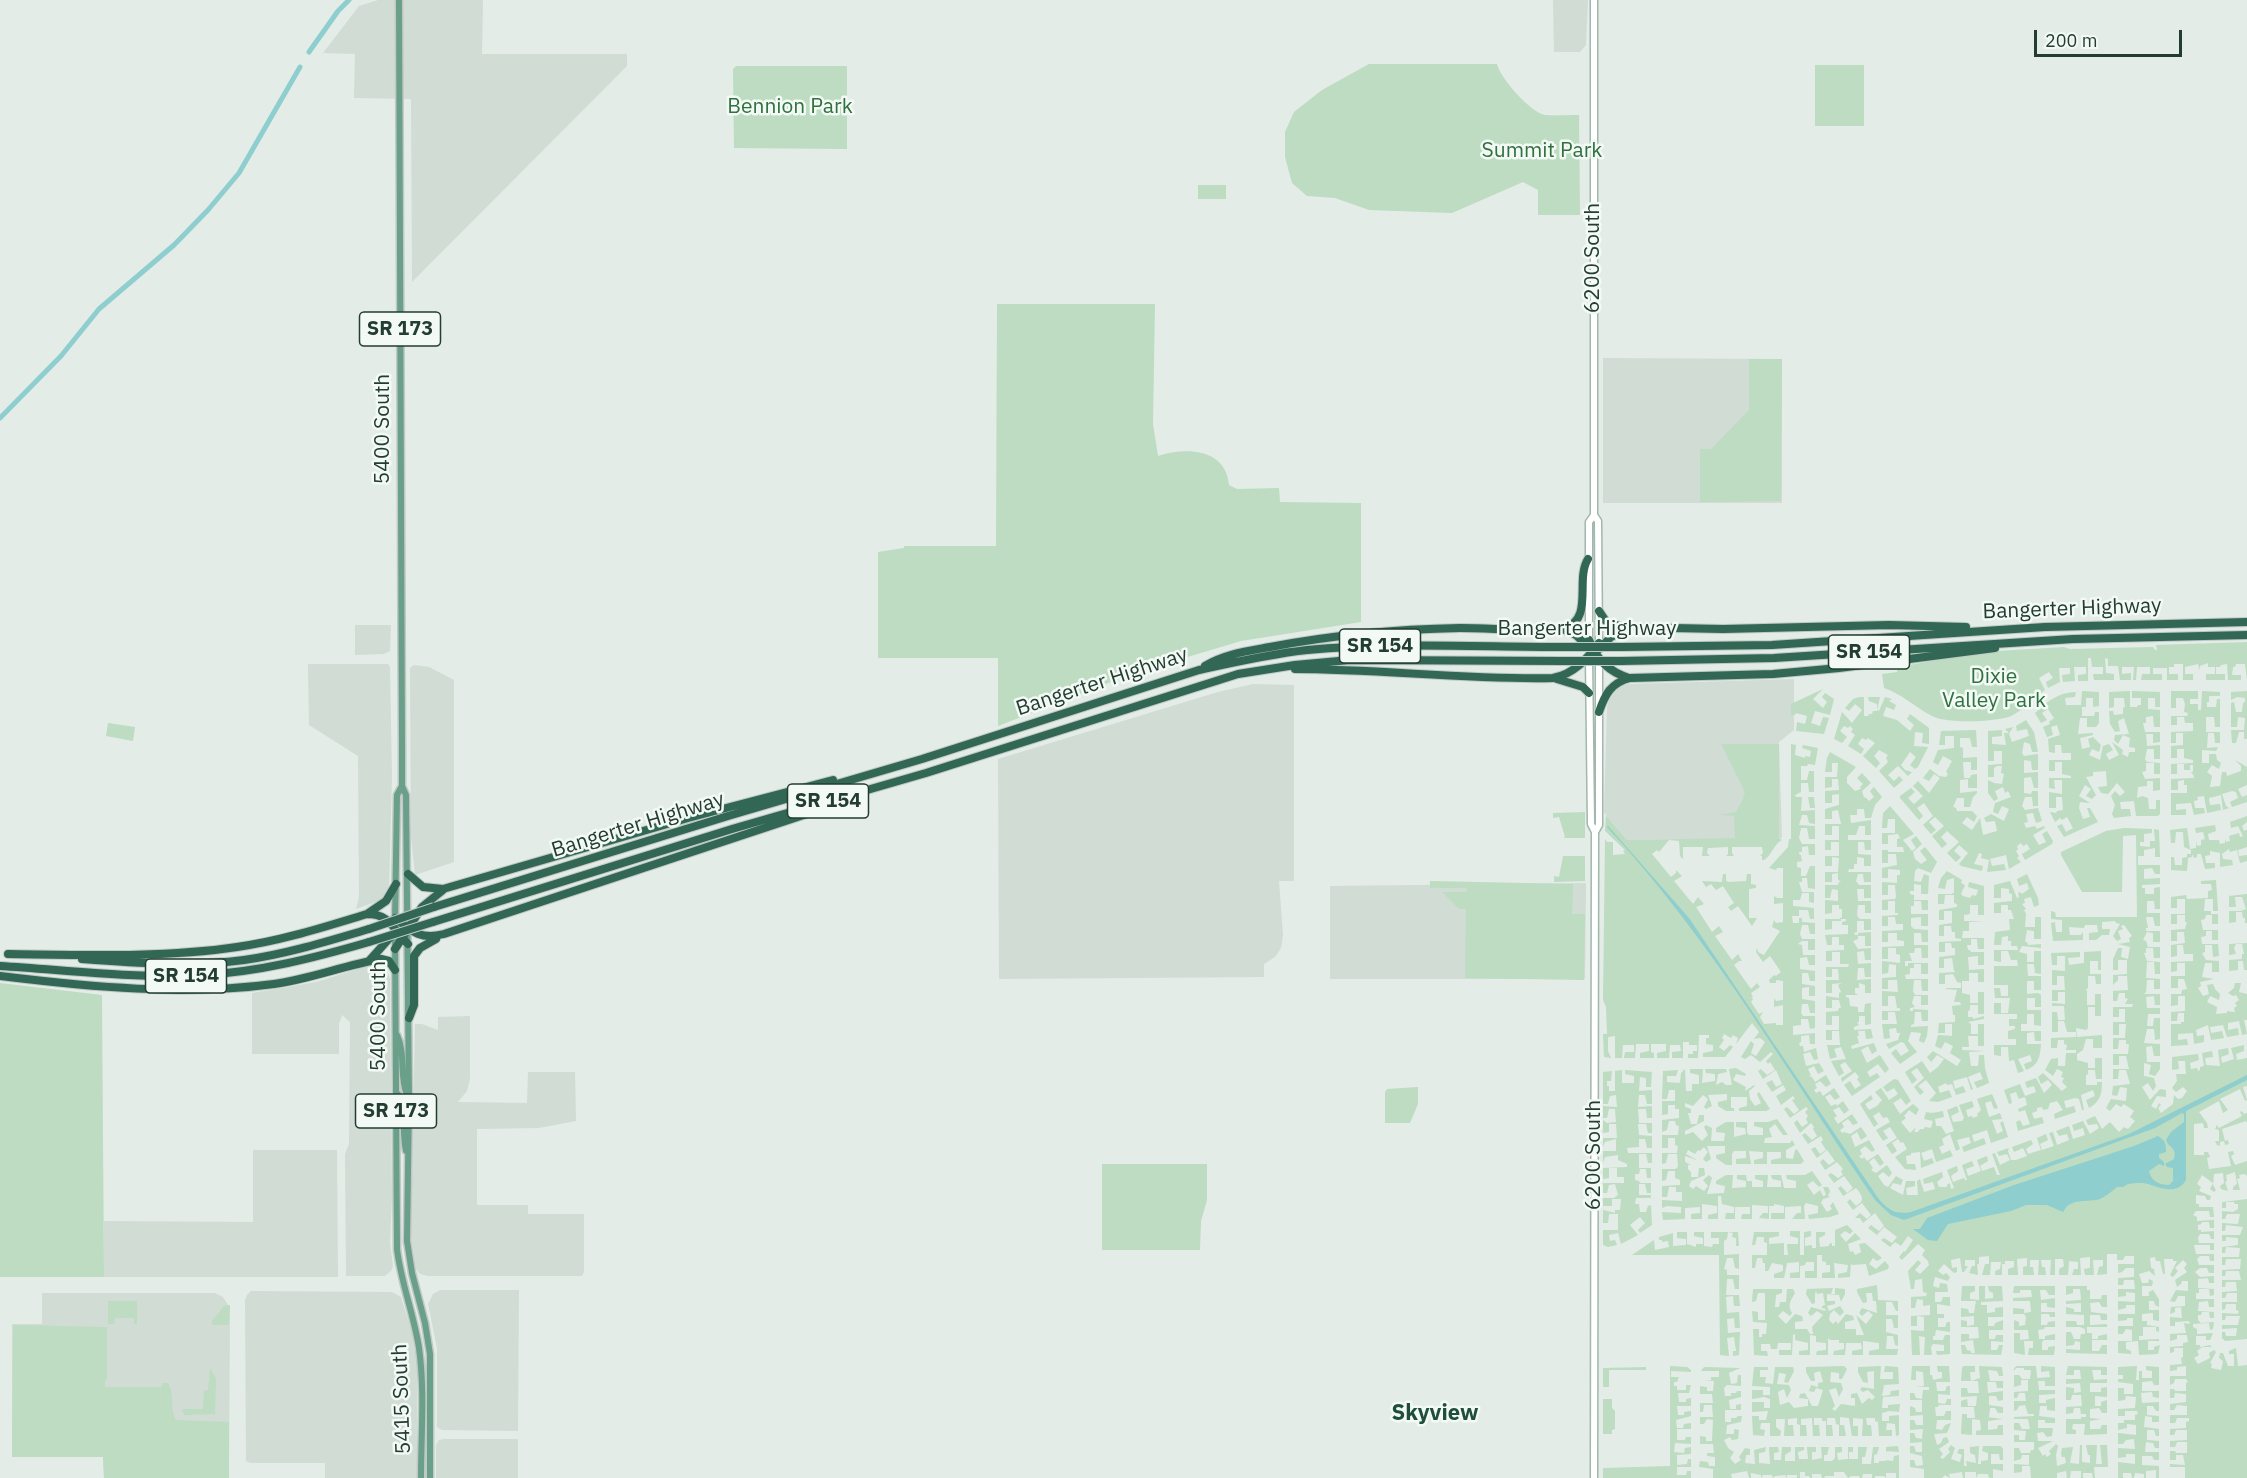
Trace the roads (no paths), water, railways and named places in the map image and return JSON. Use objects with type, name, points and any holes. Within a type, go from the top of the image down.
[{"type":"highway","points":[[1199,670],[1213,661],[1242,652],[1334,636],[1460,628],[1561,629],[1573,625],[1580,616],[1582,573],[1588,559]]},
{"type":"highway","points":[[1599,611],[1610,625],[1630,628],[1723,629],[1907,625],[1991,630]]},
{"type":"highway","name":"Bangerter Highway","points":[[4,953],[145,964],[191,964],[243,960],[320,944],[728,816],[922,759],[1199,670],[1279,653],[1343,647],[1622,647],[1782,644],[2083,625],[2247,622]]},
{"type":"highway","points":[[1266,669],[1330,668],[1473,677],[1549,678],[1572,671],[1611,637],[1630,628]]},
{"type":"highway","points":[[1561,629],[1576,635],[1612,670],[1630,678]]},
{"type":"highway","name":"Bangerter Highway","points":[[0,966],[147,975],[203,975],[286,964],[369,942],[732,829],[927,773],[1222,678],[1266,669],[1350,660],[1622,661],[1774,658],[1982,643],[2247,634]]},
{"type":"highway","points":[[1599,712],[1609,689],[1620,681],[1630,678],[1773,674],[1972,650],[2116,638]]},
{"type":"highway","points":[[1549,678],[1581,686],[1589,693]]},
{"type":"highway","points":[[408,874],[418,884],[428,888],[448,888],[699,815],[922,759]]},
{"type":"highway","points":[[402,923],[430,937],[444,934],[688,855],[927,773]]},
{"type":"highway","points":[[4,953],[106,954],[224,949],[269,941],[367,914],[386,901],[396,884]]},
{"type":"highway","points":[[402,923],[448,888]]},
{"type":"highway","points":[[367,914],[383,916],[408,944]]},
{"type":"highway","points":[[369,961],[408,916]]},
{"type":"highway","points":[[395,949],[402,937],[402,923]]},
{"type":"highway","points":[[408,1018],[414,1005],[414,956],[420,948],[444,934]]},
{"type":"highway","points":[[0,976],[113,987],[209,989],[293,981],[369,961],[386,960],[395,970]]},
{"type":"main road","name":"5400 South","points":[[399,0],[402,786],[406,795],[408,916]]},
{"type":"main road","name":"6200 South","points":[[1594,0],[1594,515],[1598,521],[1599,611],[1589,693],[1591,824],[1594,832],[1594,1478]]},
{"type":"main road","name":"6200 South","points":[[1594,515],[1589,522],[1588,559],[1599,712],[1599,825],[1594,832]]},
{"type":"main road","name":"5400 South","points":[[402,786],[397,795],[396,884],[408,944],[407,1241],[414,1284]]},
{"type":"main road","name":"5400 South","points":[[395,931],[397,1249],[403,1284]]},
{"type":"main road","points":[[395,1031],[401,1044],[403,1086],[409,1101]]},
{"type":"main road","points":[[396,1090],[402,1102],[403,1132],[408,1160]]},
{"type":"main road","name":"5415 South","points":[[403,1284],[416,1332],[421,1364],[421,1478]]},
{"type":"main road","name":"5415 South","points":[[414,1284],[430,1354],[430,1478]]},
{"type":"water","points":[[1608,826],[1689,918],[1878,1198],[1892,1211],[1911,1212],[2129,1134],[2247,1075],[2247,1080],[2186,1111],[2186,1180],[2179,1187],[2170,1189],[2146,1183],[2128,1184],[2117,1187],[2100,1199],[2070,1204],[2063,1212],[2047,1205],[2026,1205],[2011,1211],[1948,1224],[1937,1241],[1928,1240],[1913,1229],[1920,1229],[1927,1218],[2014,1185],[2158,1136],[2165,1144],[2166,1152],[2159,1154],[2164,1166],[2159,1164],[2149,1171],[2156,1182],[2169,1185],[2173,1181],[2173,1168],[2165,1164],[2174,1159],[2175,1155],[2166,1140],[2171,1132],[2184,1122],[2184,1114],[2155,1128],[1904,1220],[1891,1215],[1875,1200],[1715,961],[1681,915]]},
{"type":"waterway","points":[[309,52],[338,11],[349,0]]},
{"type":"waterway","points":[[0,418],[61,356],[99,309],[174,245],[208,210],[239,173],[300,67]]},
{"type":"district","name":"Skyview","points":[[1435,1414]]},
{"type":"park label","name":"Bennion Park","points":[[790,107]]},
{"type":"park label","name":"Summit Park","points":[[1542,151]]},
{"type":"park label","name":"Dixie Valley Park","points":[[1994,689]]}]
